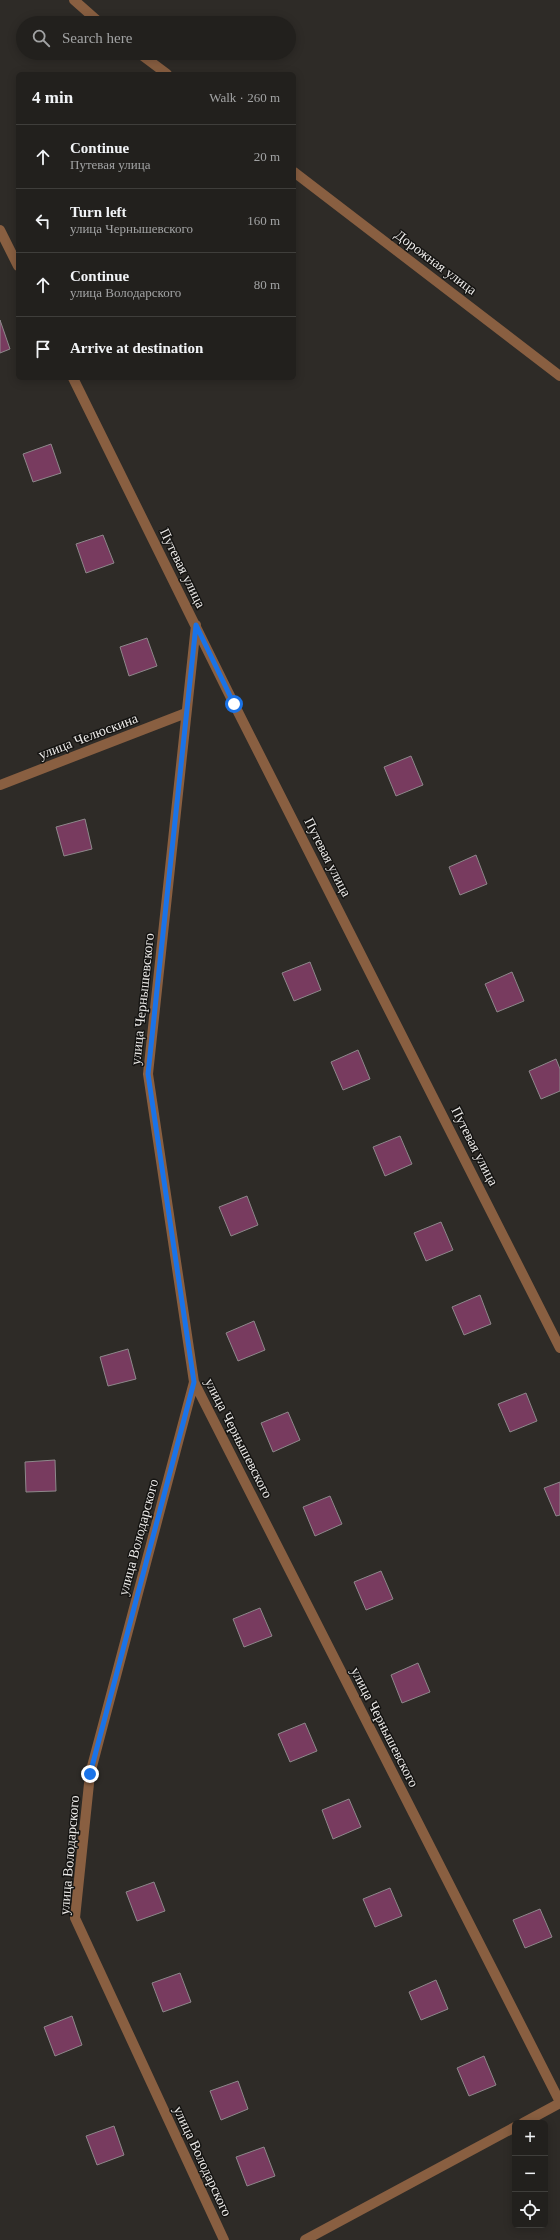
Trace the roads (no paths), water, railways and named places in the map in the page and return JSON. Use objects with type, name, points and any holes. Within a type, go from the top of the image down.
[{"type":"street","points":[[74,0],[92,16]]},
{"type":"street","points":[[148,60],[164,72]]},
{"type":"street","name":"Дорожная улица","points":[[296,174],[560,376]]},
{"type":"street","points":[[0,230],[16,262]]},
{"type":"street","name":"Путевая улица","points":[[74,380],[560,1348]]},
{"type":"street","name":"улица Чернышевского","points":[[196,625],[148,1074],[194,1382],[560,2103]]},
{"type":"street","name":"улица Челюскина","points":[[0,785],[186,713]]},
{"type":"street","name":"улица Володарского","points":[[194,1382],[90,1774],[75,1918],[224,2240]]},
{"type":"street","points":[[529,2120],[560,2103]]},
{"type":"street","points":[[305,2240],[512,2129]]}]
